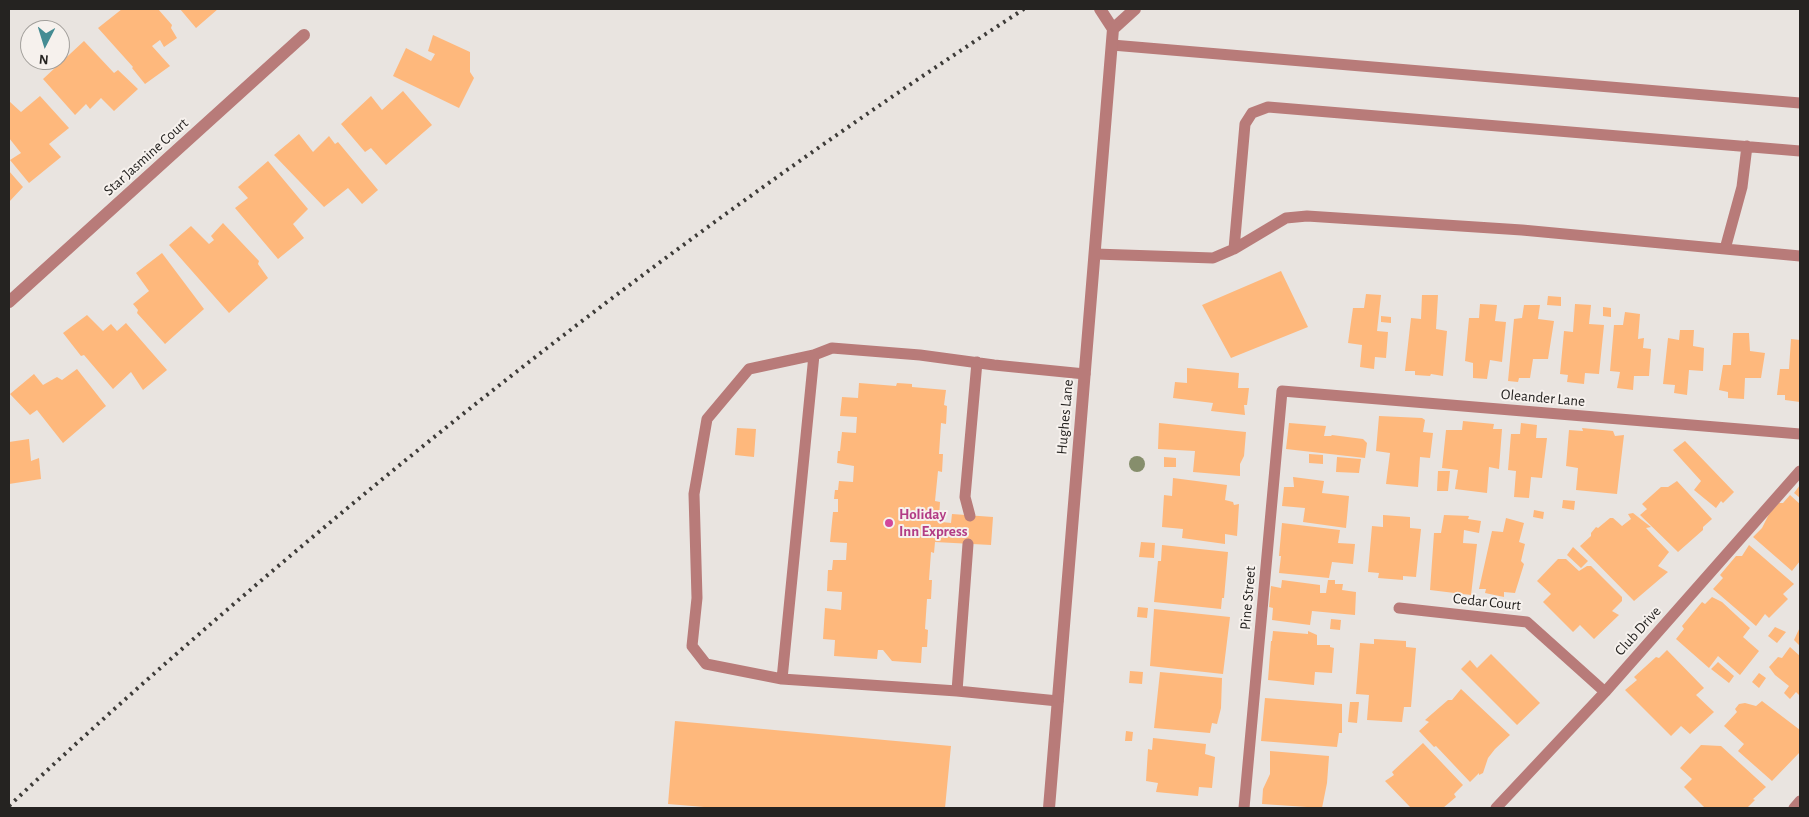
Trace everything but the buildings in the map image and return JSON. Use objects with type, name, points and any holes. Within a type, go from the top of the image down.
[{"type":"street","points":[[1100,9],[1113,29],[1135,9]]},
{"type":"street","name":"Hughes Lane","points":[[1049,808],[1113,29]]},
{"type":"street","name":"Star Jasmine Court","points":[[9,302],[304,35]]},
{"type":"lane","points":[[1112,45],[1800,103]]},
{"type":"lane","points":[[1234,250],[1245,124],[1252,113],[1268,107],[1800,151]]},
{"type":"lane","points":[[1725,249],[1742,187],[1747,146]]},
{"type":"lane","points":[[1095,254],[1213,258],[1234,250],[1286,218],[1306,216],[1522,230],[1800,256]]},
{"type":"lane","points":[[1058,701],[957,691],[782,679],[706,664],[692,646],[697,598],[694,494],[707,419],[749,369],[814,355],[832,348],[1085,374]]},
{"type":"lane","points":[[782,679],[814,355]]},
{"type":"lane","points":[[970,516],[965,497],[976,362]]},
{"type":"lane","name":"Oleander Lane","points":[[1282,391],[1800,434]]},
{"type":"lane","name":"Pine Street","points":[[1244,808],[1282,391]]},
{"type":"lane","name":"Club Drive","points":[[1496,808],[1605,692],[1800,471]]},
{"type":"lane","points":[[957,691],[968,544]]},
{"type":"lane","name":"Cedar Court","points":[[1399,608],[1527,622],[1605,692]]},
{"type":"lane","points":[[1794,808],[1800,801]]},
{"type":"railway","points":[[9,806],[101,721],[241,598],[462,415],[618,294],[778,176],[859,119],[1024,9]]},
{"type":"place","name":"Holiday Inn Express","points":[[889,523]]}]
